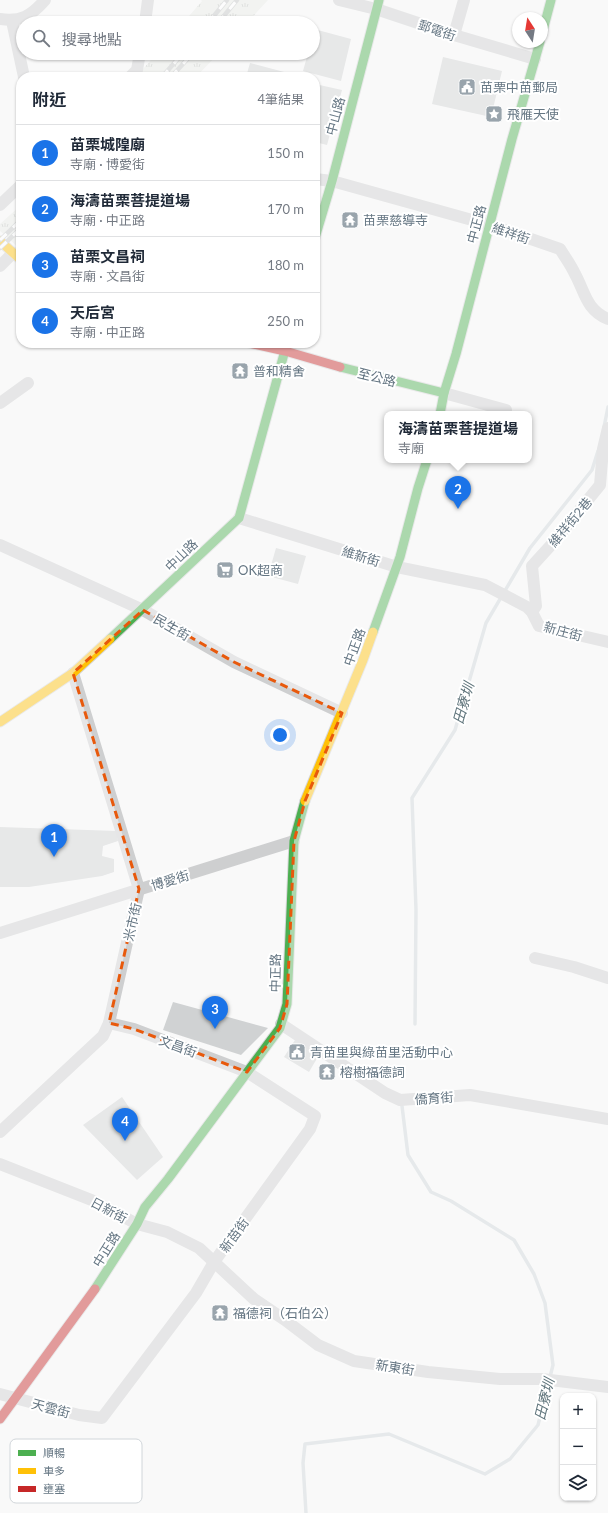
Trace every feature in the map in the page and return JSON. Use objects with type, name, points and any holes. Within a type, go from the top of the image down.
[{"type":"street","points":[[26,16],[44,0]]},
{"type":"street","points":[[146,16],[148,0]]},
{"type":"street","name":"郵電街","points":[[340,0],[378,4],[454,35],[535,59]]},
{"type":"street","points":[[454,35],[464,0]]},
{"type":"street","points":[[548,12],[551,0]]},
{"type":"street","name":"中山路","points":[[320,221],[332,181],[378,4]]},
{"type":"street","points":[[0,19],[12,21],[16,20]]},
{"type":"street","points":[[12,21],[16,40]]},
{"type":"street","name":"中正路","points":[[441,411],[444,393],[456,354],[538,48]]},
{"type":"street","points":[[20,60],[23,72]]},
{"type":"street","points":[[135,72],[137,70],[139,60]]},
{"type":"street","name":"維祥街","points":[[320,180],[332,181],[490,225],[560,249],[576,274],[589,305],[608,319]]},
{"type":"street","points":[[0,205],[16,190]]},
{"type":"street","points":[[0,241],[16,256]]},
{"type":"street","points":[[0,266],[16,258]]},
{"type":"street","points":[[239,518],[286,348]]},
{"type":"street","name":"至公路","points":[[289,348],[343,368],[506,410]]},
{"type":"street","points":[[0,403],[28,383]]},
{"type":"street","name":"維祥街2巷","points":[[530,609],[536,606],[532,566],[600,485],[603,449],[608,428]]},
{"type":"street","name":"中正路","points":[[0,1420],[90,1298],[137,1224],[145,1208],[273,1039],[281,1024],[287,1004],[294,841],[305,801],[363,660],[397,567],[426,463]]},
{"type":"street","name":"中山路","points":[[0,722],[73,673],[143,610],[239,518]]},
{"type":"street","name":"維新街","points":[[239,518],[397,567],[485,585],[530,609]]},
{"type":"street","name":"民生街","points":[[0,545],[143,610],[234,662],[342,713]]},
{"type":"street","name":"新庄街","points":[[530,609],[539,626],[608,642]]},
{"type":"street","name":"米市街","points":[[0,1132],[103,1036],[108,1023],[140,889],[73,673]]},
{"type":"street","name":"博愛街","points":[[0,933],[294,841]]},
{"type":"street","points":[[535,958],[574,967],[608,978]]},
{"type":"street","name":"文昌街","points":[[108,1023],[134,1030],[248,1072]]},
{"type":"street","name":"僑育街","points":[[281,1024],[386,1093],[400,1100],[470,1095],[608,1119]]},
{"type":"street","name":"新苗街","points":[[102,1418],[196,1293],[214,1262],[310,1129],[316,1116],[248,1072]]},
{"type":"street","name":"日新街","points":[[0,1164],[94,1201],[137,1224],[167,1232],[183,1239],[198,1248],[214,1262]]},
{"type":"street","name":"新東街","points":[[214,1262],[254,1299],[318,1345],[354,1361],[435,1373],[500,1378],[542,1379],[608,1387]]},
{"type":"street","name":"天雲街","points":[[0,1394],[79,1415],[102,1418]]},
{"type":"highlighted area","points":[[143,610],[234,662],[342,713],[305,801],[294,841],[287,1004],[280,1028],[247,1072],[134,1029],[109,1023],[139,889],[73,673]]},
{"type":"green space","points":[[201,0],[268,0],[253,16],[189,16],[202,1]]},
{"type":"green space","points":[[151,60],[212,60],[201,72],[140,72]]},
{"type":"green space","points":[[16,210],[16,245],[0,231],[0,224]]},
{"type":"building","points":[[320,31],[351,39],[341,81],[320,75],[320,72],[303,71],[306,60],[320,60]]},
{"type":"building","name":"苗栗中苗郵局","points":[[443,57],[502,71],[491,117],[432,104]]},
{"type":"building","points":[[250,63],[284,72],[247,72]]},
{"type":"building","points":[[320,85],[342,90],[327,145],[320,143]]},
{"type":"building","points":[[276,548],[306,556],[298,584],[268,576]]},
{"type":"building","points":[[0,827],[117,831],[118,841],[103,846],[102,856],[114,859],[114,872],[102,876],[29,887],[0,887]]},
{"type":"building","points":[[173,1002],[268,1028],[241,1055],[163,1030]]},
{"type":"building","points":[[295,1040],[319,1055],[309,1072],[284,1057]]},
{"type":"building","points":[[122,1097],[163,1157],[137,1180],[83,1125]]},
{"type":"waterway","name":"田寮圳","points":[[604,427],[608,407]]},
{"type":"waterway","name":"田寮圳","points":[[415,1024],[416,910],[412,798],[455,730],[486,623],[530,548],[592,470],[598,451]]},
{"type":"waterway","name":"田寮圳","points":[[306,1513],[303,1463],[305,1444],[389,1434],[485,1474],[510,1459],[538,1425],[553,1365],[545,1303],[534,1274],[514,1240],[451,1201],[431,1192],[408,1155],[402,1106]]},
{"type":"railway","points":[[214,16],[227,0]]},
{"type":"railway","points":[[224,16],[237,0]]},
{"type":"railway","points":[[166,72],[177,60]]},
{"type":"railway","points":[[176,72],[187,60]]},
{"type":"railway","points":[[0,240],[16,225]]},
{"type":"railway","points":[[0,248],[16,233]]},
{"type":"traffic: fast","points":[[320,221],[332,181],[379,0]]},
{"type":"traffic: fast","points":[[548,12],[551,0]]},
{"type":"traffic: fast","points":[[441,411],[444,393],[456,354],[512,139],[538,48]]},
{"type":"traffic: fast","points":[[110,639],[239,518],[286,348]]},
{"type":"traffic: fast","points":[[340,367],[444,393]]},
{"type":"traffic: fast","points":[[373,632],[400,557],[426,463]]},
{"type":"traffic: fast","points":[[95,1289],[137,1224],[145,1207],[168,1179],[280,1028],[287,1004],[294,841],[305,801]]},
{"type":"traffic: slow","points":[[0,241],[16,255]]},
{"type":"traffic: slow","points":[[305,801],[373,632]]},
{"type":"traffic: slow","points":[[0,722],[73,673],[110,639]]},
{"type":"traffic: jam","points":[[272,348],[340,367]]},
{"type":"traffic: jam","points":[[0,1419],[95,1289]]},
{"type":"place","name":"苗栗中苗郵局","points":[[467,87]]},
{"type":"place","name":"飛雁天使","points":[[494,114]]},
{"type":"place","name":"苗栗慈導寺","points":[[350,220]]},
{"type":"place","name":"普和精舍","points":[[240,371]]},
{"type":"place","name":"海濤苗栗菩提道場","points":[[458,509]]},
{"type":"place","name":"OK超商","points":[[225,570]]},
{"type":"place","name":"苗栗城隍廟","points":[[54,857]]},
{"type":"place","name":"苗栗文昌祠","points":[[215,1029]]},
{"type":"place","name":"青苗里與綠苗里活動中心","points":[[297,1052]]},
{"type":"place","name":"榕樹福德詞","points":[[327,1072]]},
{"type":"place","name":"天后宮","points":[[125,1141]]},
{"type":"place","name":"福德祠（石伯公）","points":[[220,1313]]}]
